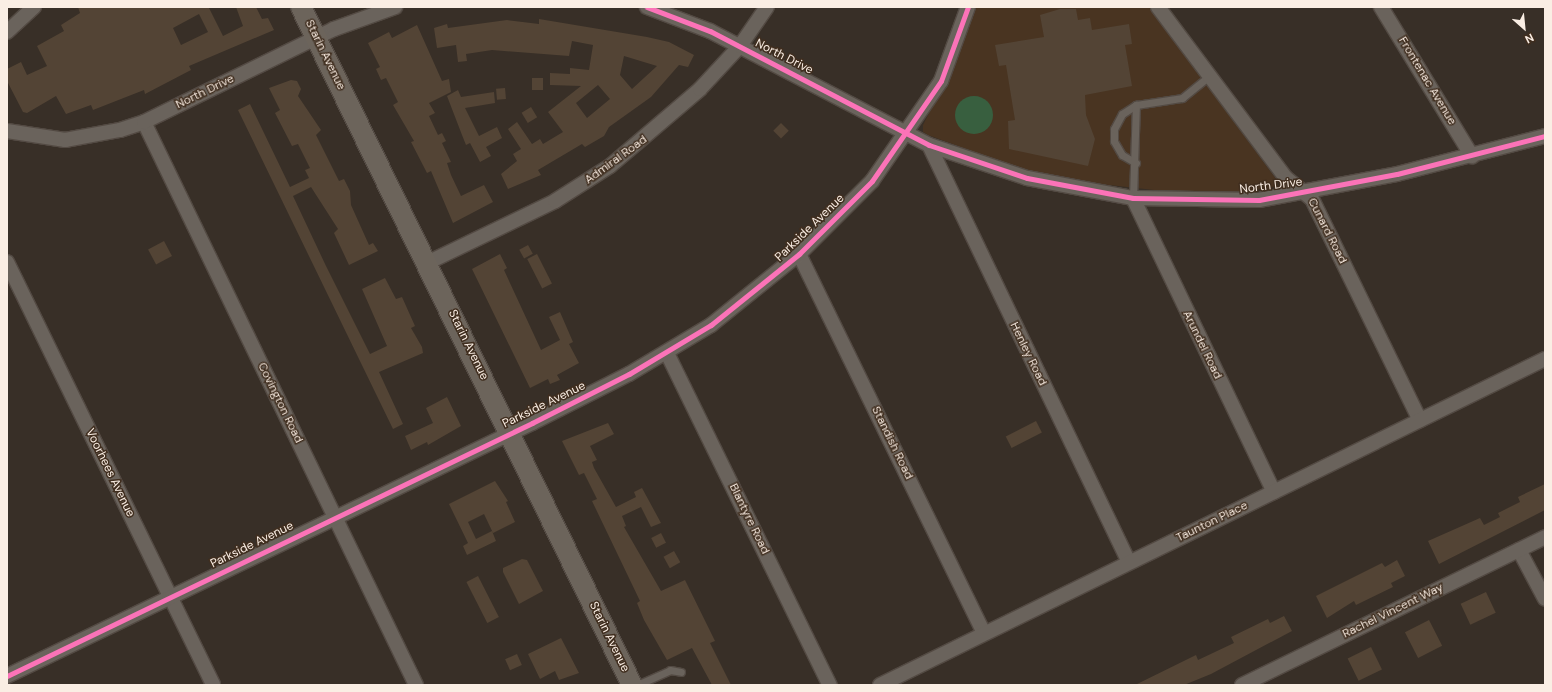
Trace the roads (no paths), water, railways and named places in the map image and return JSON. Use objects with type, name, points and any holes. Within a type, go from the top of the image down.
[{"type":"street","points":[[7,32],[34,7]]},
{"type":"street","name":"Starin Avenue","points":[[301,7],[632,685]]},
{"type":"street","name":"North Drive","points":[[7,131],[65,140],[97,136],[144,122],[316,38],[395,7]]},
{"type":"street","name":"North Drive","points":[[647,7],[682,18],[740,46],[929,145],[1027,178],[1133,198],[1218,202],[1305,192],[1472,156],[1545,136]]},
{"type":"street","name":"Admiral Road","points":[[427,263],[555,201],[610,166],[674,114],[740,46],[766,7]]},
{"type":"street","name":"Parkside Avenue","points":[[7,676],[335,516],[510,433],[667,353],[734,308],[800,254],[872,181],[906,134],[941,81],[968,7]]},
{"type":"street","name":"Cunard Road","points":[[1158,7],[1286,178],[1305,192],[1316,207],[1420,420]]},
{"type":"street","name":"Frontenac Avenue","points":[[1381,7],[1472,156]]},
{"type":"street","name":"Covington Road","points":[[144,122],[416,685]]},
{"type":"street","name":"Henley Road","points":[[929,145],[1130,563]]},
{"type":"street","name":"Arundel Road","points":[[1133,198],[1274,492]]},
{"type":"street","name":"Standish Road","points":[[800,254],[984,633]]},
{"type":"street","name":"Voorhees Avenue","points":[[7,262],[212,685]]},
{"type":"street","name":"Blantyre Road","points":[[667,353],[830,685]]},
{"type":"street","name":"Taunton Place","points":[[880,685],[1545,359]]},
{"type":"street","name":"Rachel Vincent Way","points":[[1242,685],[1545,537]]},
{"type":"street","points":[[1519,550],[1545,599]]},
{"type":"lane","points":[[1136,163],[1122,155],[1113,135],[1118,117],[1136,105],[1182,98],[1209,76]]},
{"type":"lane","points":[[1133,198],[1136,163],[1136,105]]},
{"type":"lane","points":[[637,685],[670,670],[681,672]]}]
